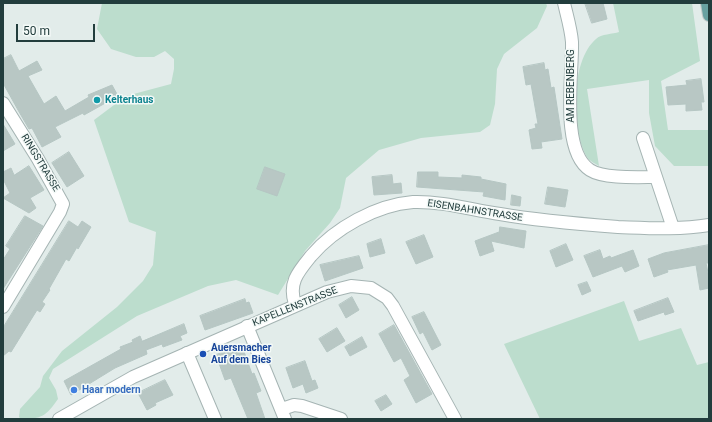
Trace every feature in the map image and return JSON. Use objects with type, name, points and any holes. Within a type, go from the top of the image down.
[{"type":"main road","points":[[707,3],[709,15]]},
{"type":"street","name":"AM REBENBERG","points":[[564,3],[572,41],[570,106],[571,125],[574,146],[580,162],[591,171],[620,177],[656,177]]},
{"type":"street","name":"RINGSTRASSE","points":[[3,103],[38,159],[62,204],[60,212],[3,307]]},
{"type":"street","points":[[643,138],[673,228]]},
{"type":"street","name":"EISENBAHNSTRASSE","points":[[295,304],[292,293],[294,280],[306,263],[329,237],[344,226],[367,215],[413,202],[435,203],[542,221],[650,229],[709,225]]},
{"type":"street","name":"KAPELLENSTRASSE","points":[[59,419],[133,377],[295,304],[327,292],[351,286],[371,288],[386,298],[399,316],[454,419]]},
{"type":"street","points":[[247,326],[284,414],[294,405],[302,406],[341,419]]},
{"type":"street","points":[[187,353],[215,419]]},
{"type":"green space","points":[[102,3],[546,3],[547,6],[537,28],[504,54],[497,69],[495,104],[490,125],[480,132],[421,138],[379,150],[346,178],[340,208],[330,223],[305,251],[278,295],[236,280],[208,286],[137,316],[53,369],[49,378],[56,390],[58,399],[47,413],[39,417],[21,419],[19,417],[20,409],[40,387],[43,376],[62,351],[117,307],[143,281],[153,265],[156,232],[129,222],[94,120],[126,96],[171,84],[174,59],[165,51],[154,57],[136,57],[111,49],[97,29]]},
{"type":"green space","points":[[613,3],[692,3],[700,61],[661,81],[668,130],[709,130],[709,166],[674,166],[655,146],[649,113],[649,80],[587,89],[599,166],[587,157],[578,130],[576,114],[578,79],[581,63],[587,49],[598,37],[619,32]]},
{"type":"green space","points":[[624,301],[639,341],[681,328],[697,365],[709,362],[709,419],[540,419],[504,344]]},
{"type":"building","points":[[585,3],[603,3],[607,19],[592,23]]},
{"type":"building","points":[[11,55],[19,71],[37,61],[42,70],[28,76],[44,104],[56,96],[65,111],[89,97],[88,95],[112,85],[118,96],[84,115],[83,113],[55,127],[61,137],[42,147],[32,128],[29,129],[3,83],[3,59]]},
{"type":"building","points":[[544,63],[545,70],[548,69],[551,88],[554,87],[562,139],[541,142],[542,148],[532,149],[529,130],[536,128],[535,124],[538,124],[531,84],[526,85],[523,67]]},
{"type":"building","points":[[701,79],[704,102],[701,102],[702,110],[686,111],[686,104],[668,105],[666,87],[687,85],[686,81]]},
{"type":"building","points":[[3,124],[15,144],[3,151]]},
{"type":"building","points":[[69,152],[84,176],[67,187],[52,163]]},
{"type":"building","points":[[29,166],[44,190],[30,198],[36,208],[29,213],[3,198],[10,193],[3,179],[3,172],[11,168],[14,175]]},
{"type":"building","points":[[265,167],[285,174],[277,196],[257,189]]},
{"type":"building","points":[[418,172],[438,172],[438,177],[462,178],[462,175],[481,177],[481,179],[506,184],[505,200],[483,196],[484,192],[417,187]]},
{"type":"building","points":[[392,175],[393,184],[401,183],[402,193],[374,195],[372,177]]},
{"type":"building","points":[[548,187],[568,190],[565,207],[545,204]]},
{"type":"building","points":[[512,195],[521,197],[520,206],[511,205]]},
{"type":"building","points":[[25,216],[43,226],[3,289],[3,260],[10,249],[6,246]]},
{"type":"building","points":[[69,221],[78,227],[82,221],[91,227],[69,261],[66,259],[42,302],[45,304],[40,312],[37,310],[11,352],[9,351],[3,356],[3,328]]},
{"type":"building","points":[[500,227],[526,231],[524,248],[491,241],[494,251],[480,256],[475,241],[499,232]]},
{"type":"building","points":[[424,235],[433,257],[416,264],[406,242]]},
{"type":"building","points":[[381,239],[385,253],[370,257],[367,244]]},
{"type":"building","points":[[566,244],[573,260],[556,267],[550,251]]},
{"type":"building","points":[[709,245],[709,263],[706,263],[709,288],[700,290],[696,265],[667,270],[668,272],[654,277],[648,259],[664,253]]},
{"type":"building","points":[[600,250],[603,259],[610,256],[611,258],[633,250],[639,266],[625,272],[622,266],[593,277],[584,256]]},
{"type":"building","points":[[359,256],[363,268],[325,281],[320,265]]},
{"type":"building","points":[[587,282],[591,291],[582,295],[578,285]]},
{"type":"building","points":[[352,297],[359,310],[346,318],[339,305]]},
{"type":"building","points":[[668,298],[674,312],[665,315],[664,312],[638,321],[634,311]]},
{"type":"building","points":[[245,299],[246,303],[249,302],[253,313],[205,330],[200,316]]},
{"type":"building","points":[[424,312],[441,345],[432,350],[423,332],[420,334],[412,317]]},
{"type":"building","points":[[184,324],[187,333],[180,336],[182,340],[163,347],[162,344],[146,350],[147,354],[115,368],[71,395],[64,381],[121,349],[120,347],[133,342],[132,340],[140,336],[142,341]]},
{"type":"building","points":[[394,325],[432,394],[416,403],[404,380],[410,376],[401,358],[394,362],[379,334]]},
{"type":"building","points":[[337,328],[345,341],[327,352],[319,339]]},
{"type":"building","points":[[362,337],[367,347],[350,356],[345,347]]},
{"type":"building","points":[[242,346],[252,374],[254,373],[261,391],[256,393],[265,419],[248,419],[231,378],[225,380],[216,355]]},
{"type":"building","points":[[305,361],[312,381],[315,380],[318,388],[306,393],[303,384],[293,388],[286,368]]},
{"type":"building","points":[[165,380],[173,395],[155,403],[156,405],[147,410],[138,393]]},
{"type":"building","points":[[386,395],[392,404],[381,411],[375,401]]},
{"type":"place","name":"Kelterhaus","points":[[97,100]]},
{"type":"place","name":"Auersmacher Auf dem Bies","points":[[203,354]]},
{"type":"place","name":"Haar modern","points":[[74,390]]}]
